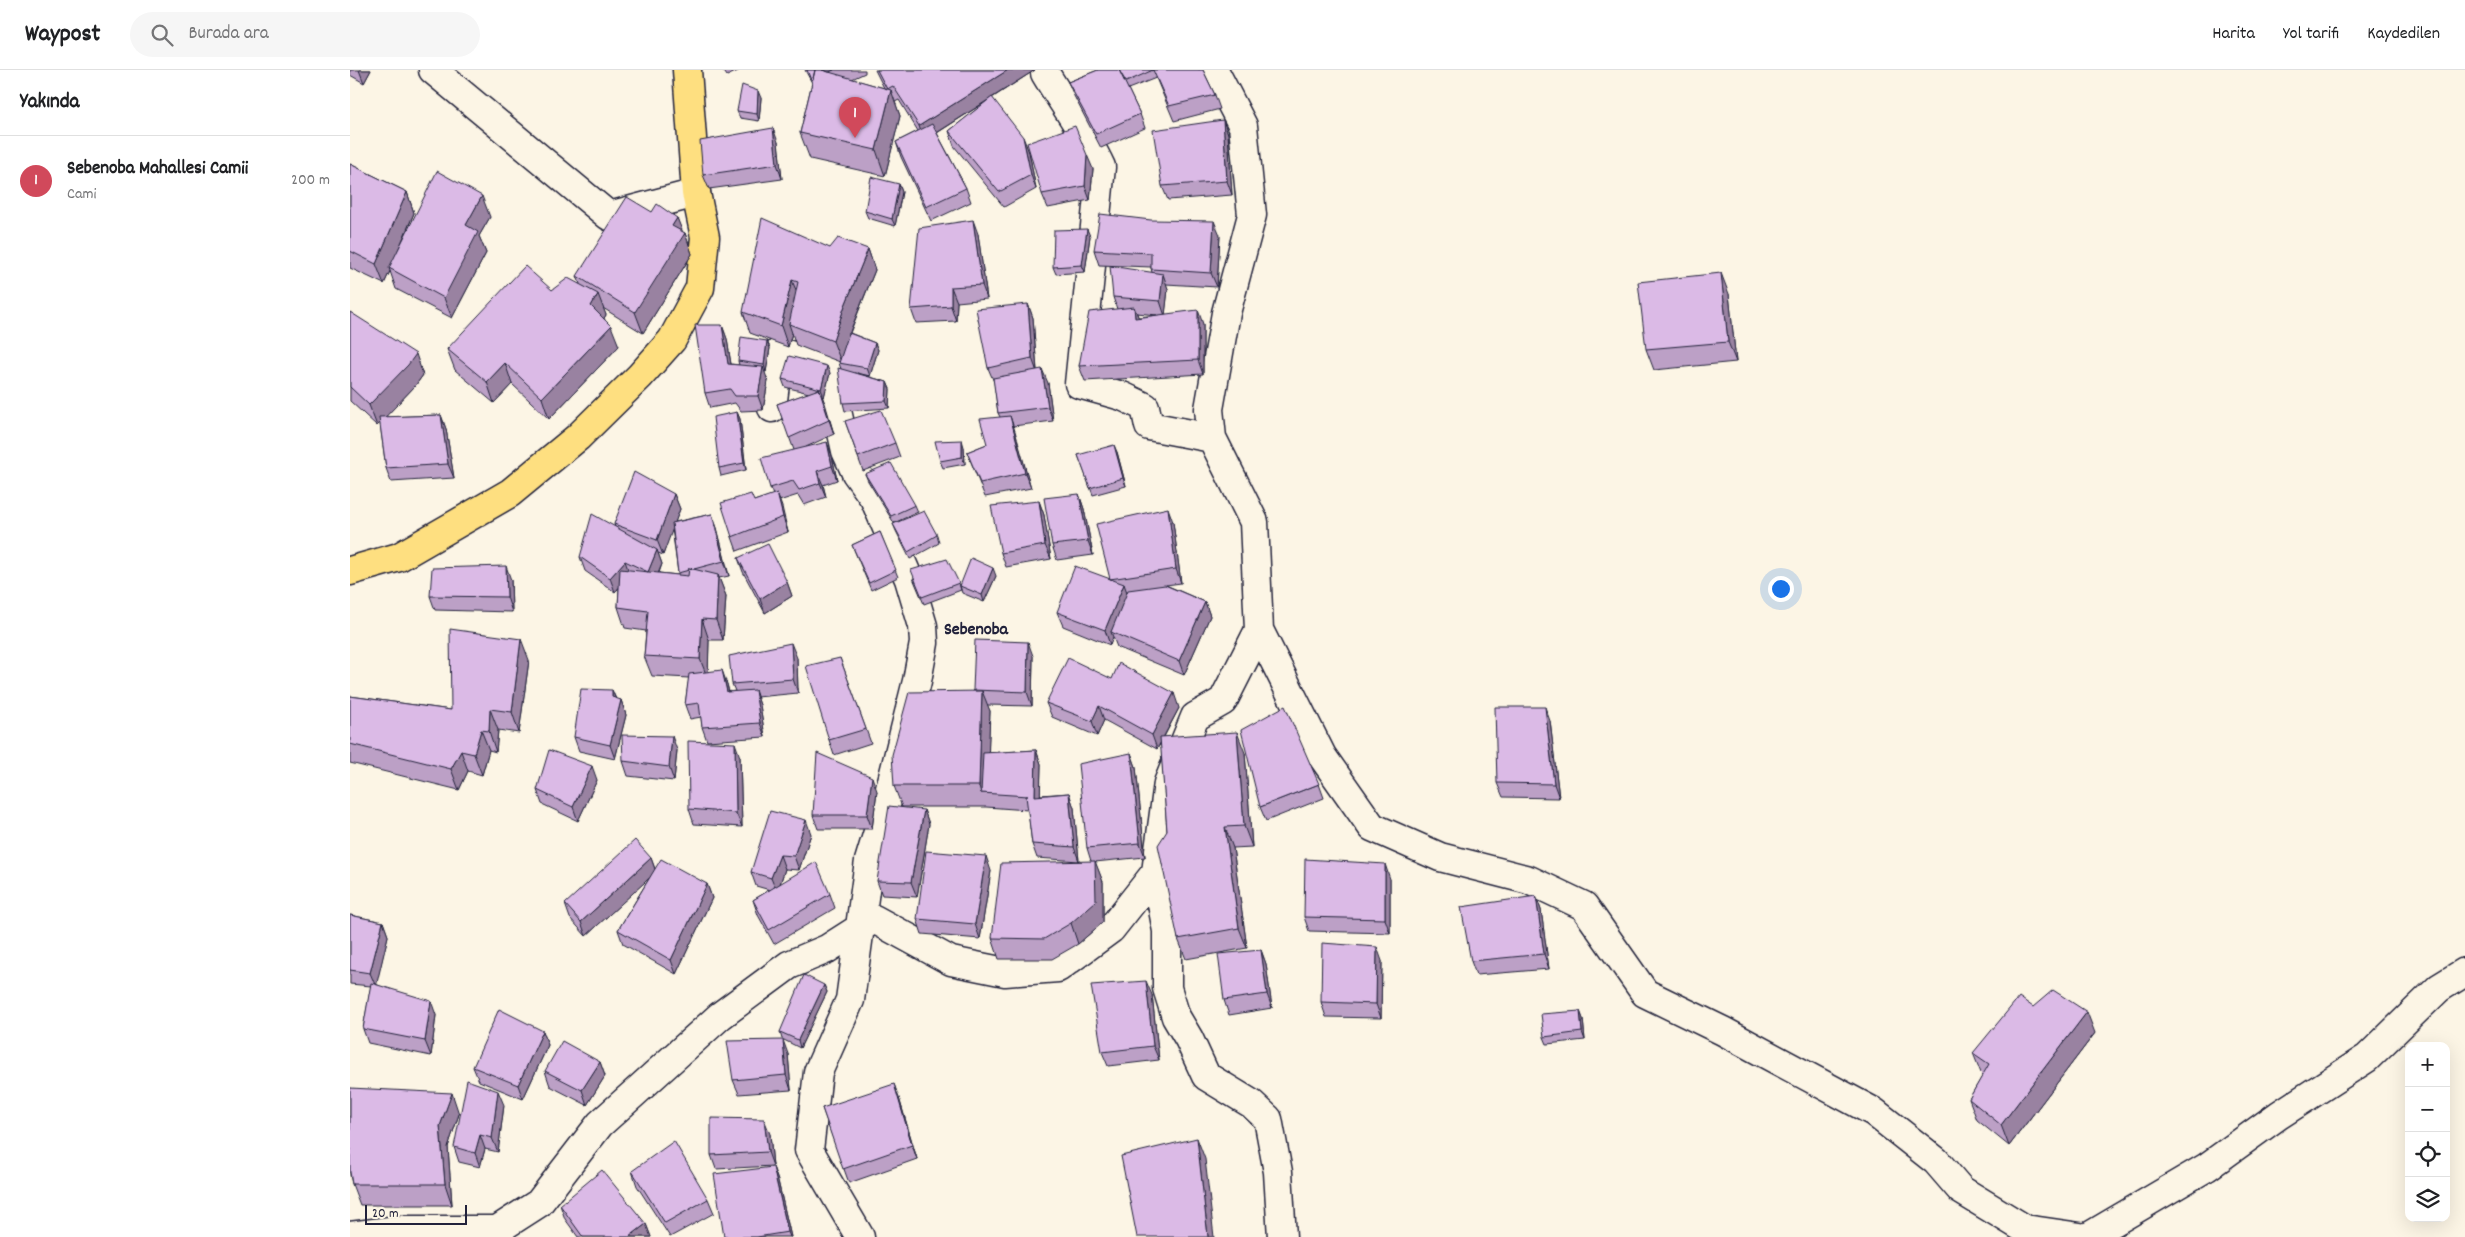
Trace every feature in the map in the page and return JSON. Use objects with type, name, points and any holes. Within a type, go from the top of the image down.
[{"type":"main road","points":[[350,571],[399,557],[510,493],[578,437],[640,376],[672,340],[700,288],[705,237],[696,193],[686,70]]},
{"type":"street","points":[[433,70],[609,216],[696,193]]},
{"type":"street","points":[[1045,70],[1049,80],[1090,143],[1101,167],[1079,384],[1122,396],[1145,407],[1149,426],[1212,438]]},
{"type":"street","points":[[1214,70],[1243,126],[1252,215],[1224,323],[1209,409],[1212,438],[1254,522],[1259,630],[1322,756],[1372,827],[1440,857],[1529,880],[1584,906],[1645,993],[1724,1031],[1874,1112],[1936,1161],[1961,1190],[2025,1229],[2080,1237]]},
{"type":"street","points":[[772,408],[778,352],[835,368],[831,398],[838,415],[846,451],[856,473],[874,498],[889,532],[909,579],[923,626],[924,643],[917,681],[885,809],[869,861],[850,1000],[818,1072],[809,1150],[860,1237]]},
{"type":"street","points":[[1259,630],[1223,701],[1195,717],[1168,783],[1156,872],[1167,931],[1168,988],[1176,1017],[1189,1039],[1206,1076],[1252,1104],[1268,1119],[1278,1172],[1282,1237]]},
{"type":"street","points":[[350,1236],[398,1230],[496,1230],[539,1203],[600,1124],[720,1016],[789,965],[826,949],[874,919],[951,961],[1005,972],[1058,968],[1111,929],[1156,872]]},
{"type":"street","points":[[2088,1237],[2206,1167],[2279,1115],[2367,1058],[2439,988],[2465,972]]},
{"type":"building","points":[[807,70],[815,70],[813,79],[811,80]]},
{"type":"building","points":[[815,70],[822,70],[891,90],[876,150],[800,133]]},
{"type":"building","points":[[877,70],[1008,70],[919,126],[893,86],[887,89]]},
{"type":"building","points":[[1098,70],[1119,70],[1140,114],[1096,134],[1068,82]]},
{"type":"building","points":[[1119,70],[1153,70],[1126,82]]},
{"type":"building","points":[[1153,70],[1203,70],[1215,95],[1169,106]]},
{"type":"building","points":[[742,85],[758,91],[757,114],[737,111]]},
{"type":"building","points":[[992,97],[1023,137],[1031,175],[999,192],[949,131]]},
{"type":"building","points":[[1223,120],[1227,181],[1162,186],[1153,130]]},
{"type":"building","points":[[932,124],[966,188],[926,207],[896,142]]},
{"type":"building","points":[[1075,126],[1087,155],[1085,186],[1042,194],[1027,143]]},
{"type":"building","points":[[773,128],[777,164],[703,175],[700,141]]},
{"type":"building","points":[[350,164],[407,192],[376,264],[350,251]]},
{"type":"building","points":[[437,171],[482,196],[466,225],[478,232],[444,298],[389,268]]},
{"type":"building","points":[[871,177],[899,184],[892,219],[865,211]]},
{"type":"building","points":[[627,197],[652,212],[657,204],[677,218],[672,226],[685,233],[635,312],[577,276]]},
{"type":"building","points":[[1100,214],[1151,220],[1214,221],[1211,273],[1151,269],[1151,253],[1094,250]]},
{"type":"building","points":[[762,218],[830,248],[838,238],[868,249],[833,341],[789,324],[798,282],[792,280],[781,326],[743,312]]},
{"type":"building","points":[[973,220],[982,285],[951,287],[951,306],[911,309],[919,228]]},
{"type":"building","points":[[1087,229],[1082,265],[1053,267],[1054,230]]},
{"type":"building","points":[[525,266],[552,290],[568,278],[598,294],[591,306],[611,326],[542,398],[505,363],[487,382],[447,349]]},
{"type":"building","points":[[1110,266],[1163,274],[1160,301],[1113,297]]},
{"type":"building","points":[[1721,273],[1728,342],[1646,349],[1638,282]]},
{"type":"building","points":[[1028,304],[1032,358],[988,368],[976,309]]},
{"type":"building","points":[[1134,307],[1135,318],[1198,310],[1198,360],[1079,366],[1089,312]]},
{"type":"building","points":[[350,312],[416,354],[408,365],[369,405],[350,387]]},
{"type":"building","points":[[695,325],[722,325],[728,364],[763,367],[758,396],[735,396],[730,389],[705,393]]},
{"type":"building","points":[[849,333],[875,343],[867,368],[839,363]]},
{"type":"building","points":[[741,337],[767,341],[764,365],[738,361]]},
{"type":"building","points":[[789,356],[827,366],[821,389],[782,379]]},
{"type":"building","points":[[838,368],[887,382],[886,401],[843,403]]},
{"type":"building","points":[[1042,369],[1048,407],[998,413],[993,378]]},
{"type":"building","points":[[819,389],[829,420],[789,438],[777,404]]},
{"type":"building","points":[[881,410],[895,443],[858,457],[845,421]]},
{"type":"building","points":[[737,412],[744,463],[719,468],[713,417]]},
{"type":"building","points":[[441,415],[448,464],[386,468],[379,417]]},
{"type":"building","points":[[1010,416],[1025,473],[980,483],[967,452],[987,444],[980,419]]},
{"type":"building","points":[[962,440],[962,457],[940,461],[935,441]]},
{"type":"building","points":[[827,442],[832,466],[817,471],[820,483],[799,490],[793,481],[770,488],[761,458]]},
{"type":"building","points":[[1114,445],[1123,478],[1090,488],[1078,455]]},
{"type":"building","points":[[891,463],[915,505],[891,516],[865,474]]},
{"type":"building","points":[[634,472],[674,494],[657,540],[614,524]]},
{"type":"building","points":[[777,493],[783,517],[732,537],[721,503],[751,494],[754,501]]},
{"type":"building","points":[[1079,494],[1088,541],[1052,545],[1044,498]]},
{"type":"building","points":[[1039,501],[1045,545],[1001,553],[991,506]]},
{"type":"building","points":[[1168,508],[1176,569],[1110,579],[1096,524]]},
{"type":"building","points":[[924,511],[937,535],[908,552],[893,524]]},
{"type":"building","points":[[592,514],[657,550],[648,572],[625,561],[610,578],[580,557]]},
{"type":"building","points":[[712,514],[724,561],[694,569],[689,568],[689,570],[678,573],[672,523]]},
{"type":"building","points":[[880,532],[896,570],[869,583],[852,545]]},
{"type":"building","points":[[768,544],[787,582],[760,599],[738,558]]},
{"type":"building","points":[[971,558],[993,568],[982,595],[960,586]]},
{"type":"building","points":[[947,559],[959,583],[922,597],[911,570]]},
{"type":"building","points":[[506,566],[507,597],[430,596],[432,568]]},
{"type":"building","points":[[1075,566],[1124,584],[1105,630],[1057,612]]},
{"type":"building","points":[[689,568],[718,575],[716,620],[702,619],[700,659],[644,656],[648,611],[618,607],[620,569],[688,576]]},
{"type":"building","points":[[1165,585],[1205,602],[1179,661],[1111,632],[1128,590]]},
{"type":"building","points":[[450,629],[521,639],[512,712],[490,709],[489,731],[481,730],[474,754],[461,751],[451,769],[350,744],[350,696],[451,710]]},
{"type":"building","points":[[975,640],[1028,642],[1027,692],[973,690]]},
{"type":"building","points":[[791,643],[793,679],[732,684],[729,656]]},
{"type":"building","points":[[840,658],[866,729],[829,740],[806,666]]},
{"type":"building","points":[[1068,658],[1112,679],[1119,663],[1174,693],[1152,735],[1099,706],[1092,721],[1046,703]]},
{"type":"building","points":[[722,670],[727,692],[755,690],[760,723],[702,727],[699,703],[685,705],[689,674]]},
{"type":"building","points":[[581,689],[612,690],[612,697],[621,700],[610,745],[574,737]]},
{"type":"building","points":[[982,691],[979,786],[894,786],[892,755],[909,692]]},
{"type":"building","points":[[1285,706],[1319,784],[1260,807],[1241,730]]},
{"type":"building","points":[[1495,707],[1545,707],[1554,784],[1497,783]]},
{"type":"building","points":[[1237,732],[1244,826],[1225,827],[1239,928],[1178,939],[1158,845],[1167,831],[1160,737]]},
{"type":"building","points":[[622,735],[672,736],[669,767],[623,761]]},
{"type":"building","points":[[688,741],[735,743],[736,813],[689,809]]},
{"type":"building","points":[[549,750],[592,766],[573,807],[537,790]]},
{"type":"building","points":[[1036,750],[1035,796],[1069,793],[1074,847],[1032,844],[1026,796],[1028,796],[981,793],[983,753]]},
{"type":"building","points":[[817,753],[872,777],[867,815],[813,815]]},
{"type":"building","points":[[1131,753],[1140,843],[1087,848],[1078,764]]},
{"type":"building","points":[[889,806],[924,810],[911,882],[877,881]]},
{"type":"building","points":[[770,811],[806,820],[794,856],[780,855],[771,878],[751,872]]},
{"type":"building","points":[[635,840],[651,858],[581,922],[565,904]]},
{"type":"building","points":[[926,851],[986,856],[975,924],[917,919]]},
{"type":"building","points":[[661,859],[707,884],[671,960],[618,930]]},
{"type":"building","points":[[1305,859],[1385,864],[1385,919],[1304,917]]},
{"type":"building","points":[[1095,861],[1096,901],[1071,923],[1044,939],[992,938],[1001,863]]},
{"type":"building","points":[[816,862],[830,894],[769,930],[753,900]]},
{"type":"building","points":[[1536,896],[1544,954],[1471,961],[1461,907]]},
{"type":"building","points":[[350,915],[383,922],[370,973],[350,970]]},
{"type":"building","points":[[1322,943],[1377,947],[1376,1004],[1321,1002]]},
{"type":"building","points":[[1261,950],[1267,994],[1224,1000],[1218,954]]},
{"type":"building","points":[[804,975],[824,985],[798,1040],[780,1032]]},
{"type":"building","points":[[1146,981],[1153,1046],[1102,1052],[1091,985]]},
{"type":"building","points":[[371,983],[431,1001],[425,1041],[363,1029]]},
{"type":"building","points":[[2053,990],[2087,1012],[2001,1125],[1969,1099],[1989,1064],[1973,1053],[2019,997],[2033,1007]]},
{"type":"building","points":[[499,1009],[543,1031],[518,1085],[473,1067]]},
{"type":"building","points":[[1580,1011],[1582,1032],[1544,1037],[1541,1014]]},
{"type":"building","points":[[783,1040],[786,1075],[733,1080],[727,1041]]},
{"type":"building","points":[[562,1041],[600,1062],[582,1090],[545,1071]]},
{"type":"building","points":[[467,1080],[498,1091],[492,1138],[480,1135],[475,1153],[454,1147]]},
{"type":"building","points":[[894,1084],[912,1145],[843,1169],[822,1108]]},
{"type":"building","points":[[350,1088],[452,1093],[440,1126],[445,1184],[352,1184],[350,1172]]},
{"type":"building","points":[[711,1118],[764,1119],[768,1152],[711,1155]]},
{"type":"building","points":[[1197,1138],[1208,1237],[1137,1237],[1121,1156]]},
{"type":"building","points":[[674,1141],[708,1199],[665,1223],[632,1171]]},
{"type":"building","points":[[773,1167],[788,1232],[757,1237],[724,1237],[714,1174]]},
{"type":"building","points":[[602,1170],[646,1224],[629,1237],[583,1237],[560,1205]]},
{"type":"place","name":"Sebenoba Mahallesi Camii","points":[[855,138]]},
{"type":"district","name":"Sebenoba","points":[[976,630]]}]
